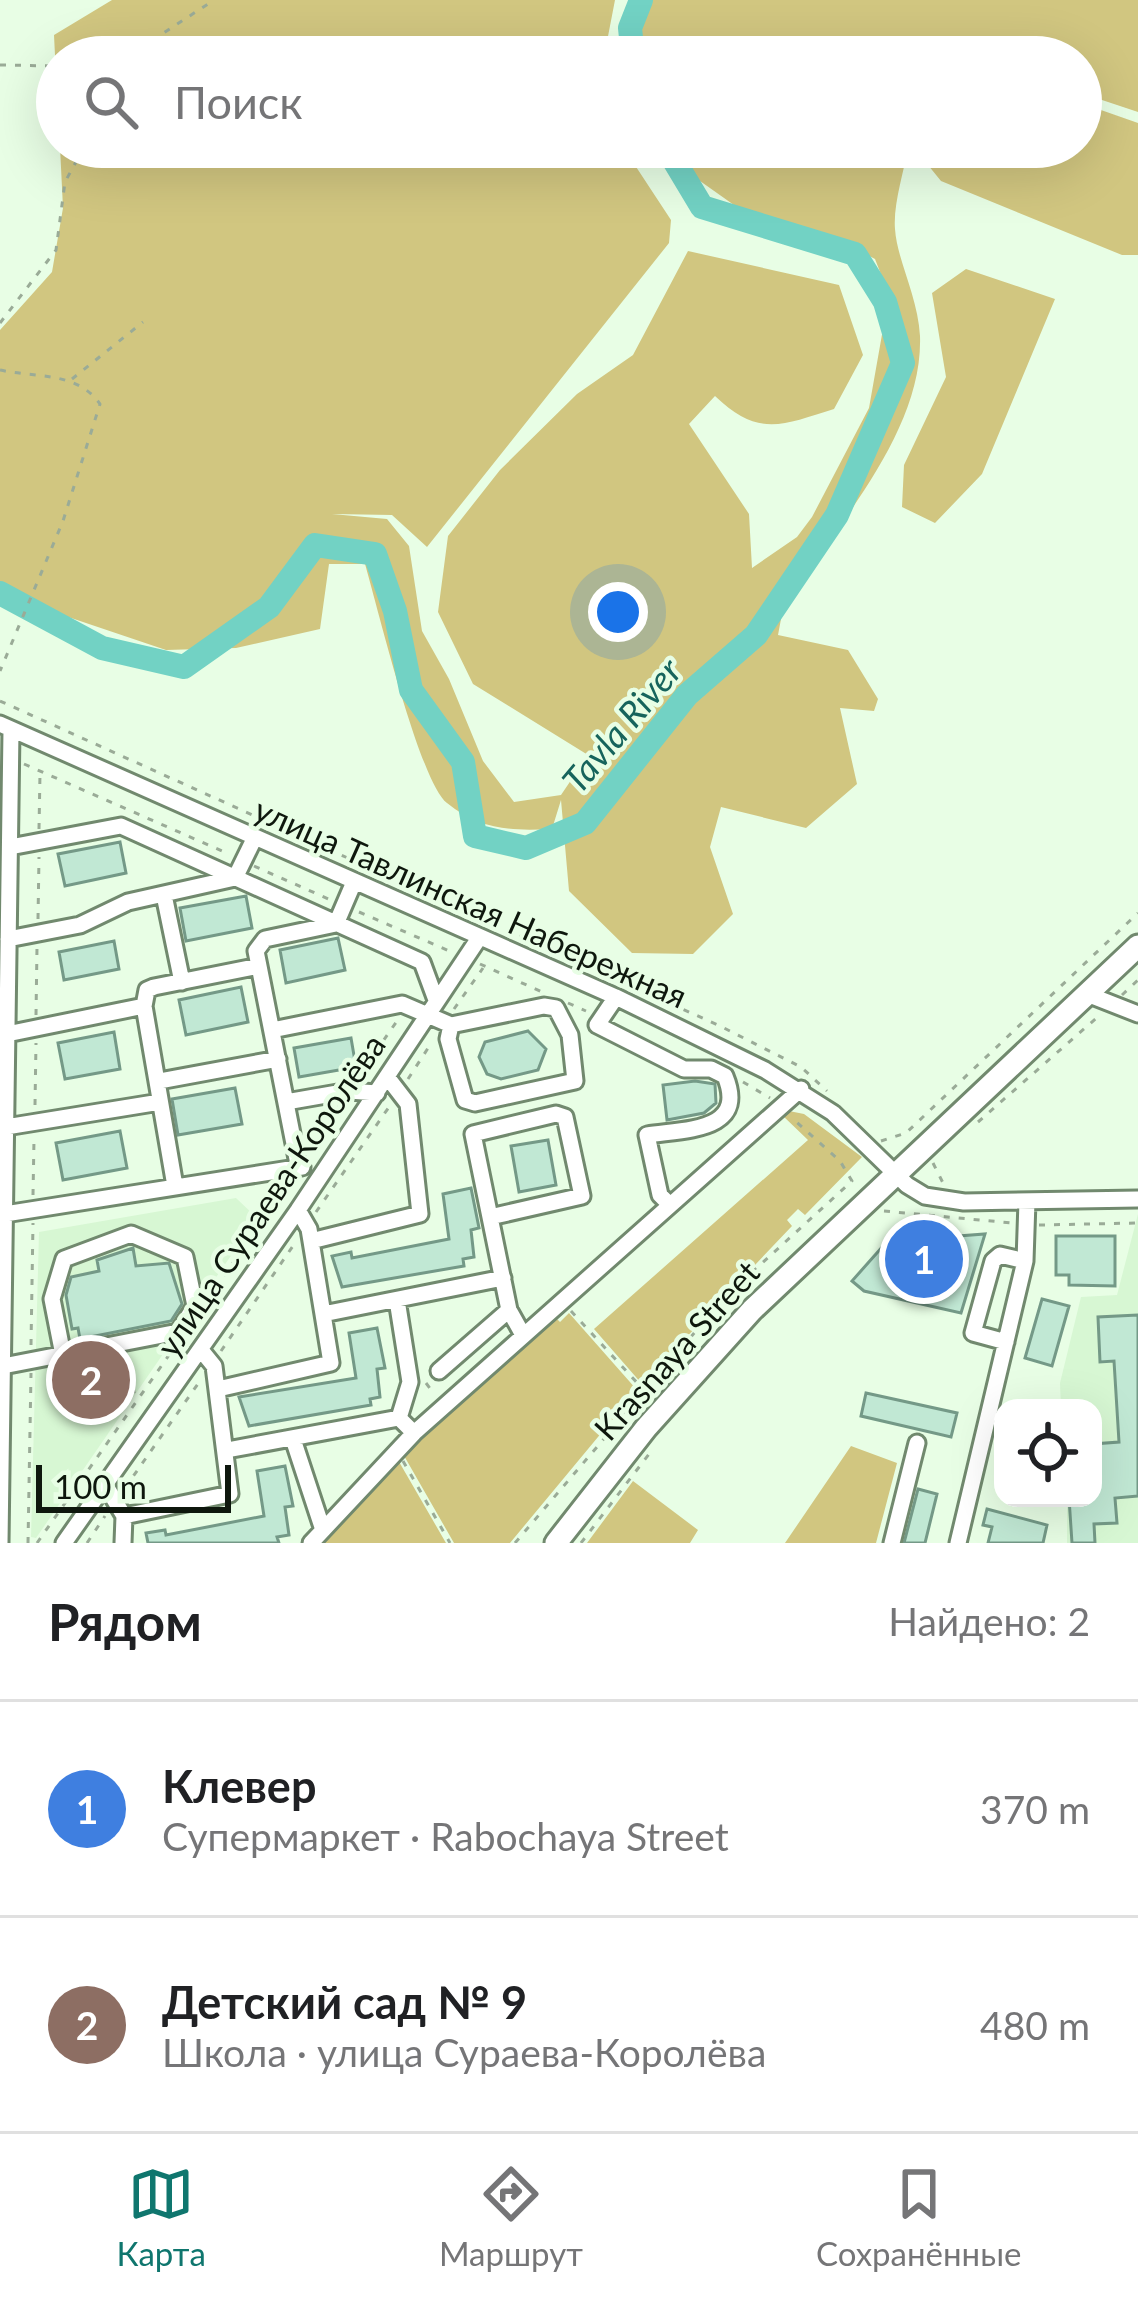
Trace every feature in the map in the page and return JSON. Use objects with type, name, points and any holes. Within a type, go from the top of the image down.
[{"type":"main road","name":"Krasnaya Street","points":[[556,1543],[646,1428],[737,1327],[854,1209],[1138,946]]},
{"type":"street","points":[[0,1543],[11,759],[6,727]]},
{"type":"street","name":"улица Тавлинская Набережная","points":[[6,727],[616,997],[801,1089],[907,1185],[942,1208]]},
{"type":"street","points":[[10,847],[121,826],[422,962],[433,1006],[448,1023],[465,1100],[476,1103],[575,1081],[570,1035],[556,1008],[544,1006],[448,1023]]},
{"type":"street","points":[[235,878],[255,837]]},
{"type":"street","points":[[8,939],[235,878]]},
{"type":"street","points":[[336,924],[354,882]]},
{"type":"street","points":[[164,895],[182,982]]},
{"type":"street","points":[[298,1164],[256,951],[265,939],[336,924]]},
{"type":"street","name":"улица Сураева-Королёва","points":[[64,1543],[116,1501],[207,1357],[306,1225],[319,1178],[377,1094],[394,1083],[433,1006],[479,938]]},
{"type":"street","points":[[176,1186],[144,1006],[147,990],[259,966]]},
{"type":"street","points":[[1087,994],[1138,1014]]},
{"type":"street","points":[[616,997],[598,1025],[684,1069],[725,1076],[733,1095],[729,1109],[716,1123],[647,1135],[660,1195],[670,1205]]},
{"type":"street","points":[[272,1030],[407,1005],[433,1006]]},
{"type":"street","points":[[7,1034],[144,1006]]},
{"type":"street","points":[[159,1081],[278,1059]]},
{"type":"street","points":[[218,1389],[331,1363],[306,1225],[414,1220],[420,1214],[408,1104],[394,1083]]},
{"type":"street","points":[[311,1543],[414,1433],[801,1089]]},
{"type":"street","points":[[286,1102],[349,1091],[377,1094]]},
{"type":"street","points":[[6,1126],[160,1102]]},
{"type":"street","points":[[490,1217],[582,1196],[566,1117],[556,1114],[473,1134],[509,1310],[523,1335]]},
{"type":"street","points":[[4,1214],[298,1164],[319,1178]]},
{"type":"street","points":[[942,1208],[1138,1199]]},
{"type":"street","points":[[958,1543],[1025,1261],[1028,1201]]},
{"type":"street","points":[[3,1366],[178,1332],[195,1306],[185,1257],[131,1234],[64,1259],[52,1298],[64,1354]]},
{"type":"street","points":[[1006,1342],[973,1334],[993,1261],[1000,1256],[1025,1261]]},
{"type":"street","points":[[323,1314],[503,1278]]},
{"type":"street","points":[[397,1300],[410,1382],[399,1418]]},
{"type":"street","points":[[439,1371],[509,1310]]},
{"type":"street","points":[[123,1543],[116,1501],[230,1494],[218,1389],[207,1357]]},
{"type":"street","points":[[399,1418],[414,1433]]},
{"type":"street","points":[[227,1450],[399,1418]]},
{"type":"street","points":[[292,1439],[322,1527]]},
{"type":"street","points":[[892,1543],[917,1444]]},
{"type":"path","points":[[159,36],[214,0]]},
{"type":"path","points":[[0,65],[36,66]]},
{"type":"path","points":[[0,323],[56,250],[65,182],[73,168]]},
{"type":"path","points":[[71,380],[143,322]]},
{"type":"path","points":[[0,370],[71,380],[100,404],[63,521],[0,671]]},
{"type":"path","points":[[0,702],[720,1026],[801,1067],[836,1100]]},
{"type":"path","points":[[11,759],[543,992]]},
{"type":"path","points":[[28,1543],[40,771]]},
{"type":"path","points":[[839,1161],[871,1132],[886,1142],[906,1132],[1138,913]]},
{"type":"path","points":[[427,974],[446,950]]},
{"type":"path","points":[[87,1543],[207,1357],[306,1225],[394,1083],[448,1023],[484,966]]},
{"type":"path","points":[[967,1131],[1138,980]]},
{"type":"path","points":[[563,1000],[602,1018]]},
{"type":"path","points":[[203,1306],[407,1005]]},
{"type":"path","points":[[514,1543],[725,1297],[852,1181],[839,1161],[781,1107],[743,1082]]},
{"type":"path","points":[[932,1160],[945,1184],[942,1208]]},
{"type":"path","points":[[884,1210],[942,1208],[1028,1225],[1138,1223]]},
{"type":"path","points":[[560,1316],[573,1311],[643,1389]]},
{"type":"path","points":[[37,1543],[180,1340]]},
{"type":"path","points":[[124,1343],[136,1404]]},
{"type":"path","points":[[426,1383],[435,1395]]},
{"type":"path","points":[[581,1543],[651,1451]]},
{"type":"path","points":[[401,1458],[451,1543]]},
{"type":"shaded area","points":[[112,0],[615,0],[608,36],[54,35]]},
{"type":"shaded area","points":[[630,0],[1138,0],[1138,112],[1102,100],[1102,36],[627,36]]},
{"type":"shaded area","points":[[1102,110],[1138,123],[1138,255],[1122,255],[941,181],[930,168],[1102,168]]},
{"type":"shaded area","points":[[61,168],[637,168],[671,220],[669,243],[427,547],[392,515],[332,514],[387,519],[409,546],[422,631],[449,679],[483,761],[514,802],[561,795],[588,755],[473,684],[438,612],[448,536],[500,470],[577,394],[633,355],[688,251],[839,285],[863,355],[834,409],[785,423],[758,423],[715,396],[689,424],[749,514],[752,568],[797,537],[869,408],[889,295],[875,259],[831,236],[741,210],[682,168],[904,168],[895,219],[897,241],[920,336],[910,400],[882,462],[807,574],[790,571],[778,635],[848,650],[878,699],[874,711],[840,708],[857,784],[806,828],[721,807],[710,847],[733,914],[693,954],[632,953],[569,891],[561,800],[552,829],[510,829],[484,824],[460,812],[436,789],[412,729],[365,564],[329,564],[320,629],[236,648],[166,650],[0,594],[0,330],[52,272],[63,208]]},
{"type":"shaded area","points":[[966,269],[1055,299],[982,474],[935,523],[902,507],[904,465],[946,377],[932,293]]},
{"type":"shaded area","points":[[789,1111],[804,1114],[862,1157],[805,1215],[798,1209],[787,1220],[792,1226],[642,1384],[594,1329],[808,1140],[782,1115]]},
{"type":"shaded area","points":[[236,1198],[257,1218],[36,1538],[31,1537],[39,1232]]},
{"type":"shaded area","points":[[1138,1214],[1138,1543],[1067,1543],[1067,1507],[1102,1507],[1102,1399],[1061,1399],[1060,1383],[1081,1297],[1117,1295]]},
{"type":"shaded area","points":[[569,1313],[637,1390],[510,1543],[454,1543],[403,1454],[556,1318],[560,1322]]},
{"type":"shaded area","points":[[851,1446],[897,1463],[876,1543],[785,1543]]},
{"type":"shaded area","points":[[398,1460],[446,1543],[322,1543]]},
{"type":"shaded area","points":[[633,1481],[698,1530],[690,1543],[587,1543]]},
{"type":"building","points":[[120,842],[126,873],[65,886],[58,854]]},
{"type":"building","points":[[246,896],[252,928],[186,941],[180,908]]},
{"type":"building","points":[[338,938],[345,970],[286,983],[280,950]]},
{"type":"building","points":[[114,941],[119,969],[64,980],[59,952]]},
{"type":"building","points":[[241,987],[248,1022],[186,1035],[179,1000]]},
{"type":"building","points":[[528,1031],[546,1049],[538,1070],[501,1079],[487,1074],[479,1057],[485,1042]]},
{"type":"building","points":[[114,1032],[120,1069],[65,1079],[58,1043]]},
{"type":"building","points":[[351,1038],[356,1067],[299,1077],[294,1048]]},
{"type":"building","points":[[715,1084],[716,1103],[704,1113],[667,1120],[663,1085]]},
{"type":"building","points":[[235,1088],[242,1124],[178,1135],[172,1099]]},
{"type":"building","points":[[120,1131],[127,1168],[63,1180],[56,1143]]},
{"type":"building","points":[[548,1140],[556,1185],[519,1192],[511,1146]]},
{"type":"building","points":[[471,1188],[479,1228],[471,1230],[474,1257],[463,1259],[464,1266],[342,1287],[332,1256],[351,1252],[352,1258],[449,1239],[443,1194]]},
{"type":"building","points":[[900,1227],[945,1237],[985,1234],[961,1313],[864,1291],[852,1281]]},
{"type":"building","points":[[1056,1236],[1115,1236],[1115,1286],[1069,1285],[1069,1275],[1056,1275]]},
{"type":"building","points":[[133,1248],[136,1266],[169,1263],[182,1304],[171,1321],[80,1339],[78,1328],[72,1329],[66,1295],[71,1277],[99,1271],[97,1260]]},
{"type":"building","points":[[1042,1299],[1069,1306],[1052,1366],[1025,1358]]},
{"type":"building","points":[[1138,1315],[1138,1496],[1115,1498],[1117,1523],[1094,1524],[1095,1543],[1072,1543],[1070,1507],[1102,1507],[1102,1443],[1119,1442],[1114,1361],[1100,1362],[1098,1317]]},
{"type":"building","points":[[377,1328],[385,1368],[377,1369],[380,1397],[370,1399],[371,1405],[249,1426],[239,1397],[356,1378],[349,1333]]},
{"type":"building","points":[[866,1393],[957,1413],[951,1437],[861,1416]]},
{"type":"building","points":[[285,1466],[293,1506],[285,1507],[289,1535],[277,1537],[279,1543],[148,1543],[146,1533],[165,1530],[166,1535],[264,1516],[257,1471]]},
{"type":"building","points":[[918,1489],[937,1494],[925,1543],[904,1543]]},
{"type":"building","points":[[987,1509],[1047,1525],[1043,1543],[988,1543],[992,1527],[983,1525]]},
{"type":"waterway","name":"Tavla River","points":[[631,36],[641,0]]},
{"type":"waterway","name":"Tavla River","points":[[0,593],[102,648],[184,667],[269,607],[315,545],[375,554],[395,611],[411,690],[463,762],[475,836],[526,848],[585,823],[687,695],[756,635],[837,515],[903,363],[885,302],[855,254],[702,207],[679,168]]},
{"type":"place","name":"Клевер","points":[[924,1259]]},
{"type":"place","name":"Детский сад № 9","points":[[91,1380]]}]
